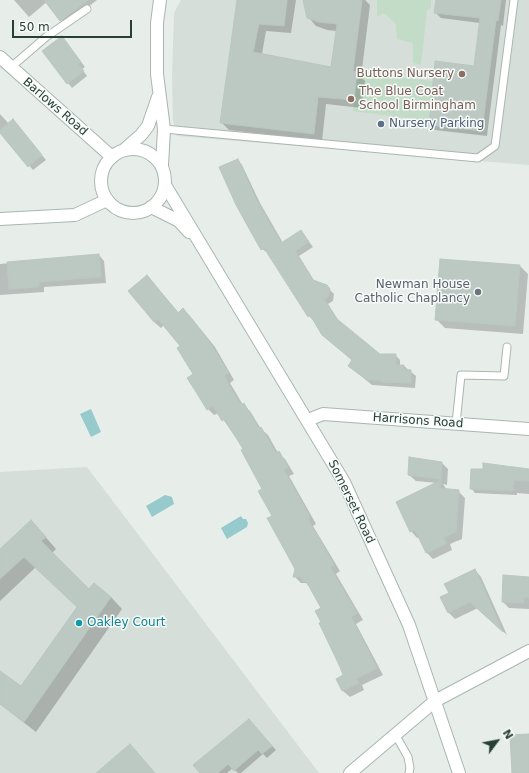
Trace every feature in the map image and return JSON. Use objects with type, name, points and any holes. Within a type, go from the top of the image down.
[{"type":"street","points":[[158,96],[148,126],[141,135],[125,149],[112,157],[104,167],[102,174],[103,193],[107,200],[121,210],[130,213],[141,212],[151,208],[161,198],[165,185],[165,174],[162,165],[164,130],[158,96],[156,23],[160,0]]},
{"type":"street","name":"Barlows Road","points":[[0,57],[10,68],[112,157]]},
{"type":"street","points":[[125,149],[145,150],[155,157],[162,165]]},
{"type":"street","name":"Somerset Road","points":[[165,185],[205,249],[344,482],[409,625],[459,773]]},
{"type":"street","points":[[0,218],[75,215],[107,200]]},
{"type":"street","name":"Somerset Road","points":[[151,208],[178,221],[205,249]]},
{"type":"street","name":"Harrisons Road","points":[[308,420],[323,414],[529,429]]},
{"type":"street","points":[[350,773],[435,700],[529,651]]},
{"type":"lane","points":[[164,130],[478,158],[495,146],[514,0]]},
{"type":"lane","points":[[10,68],[46,37],[87,9]]},
{"type":"lane","points":[[456,424],[461,375],[504,376],[507,347]]},
{"type":"lane","points":[[395,734],[408,758],[410,768],[409,773]]},
{"type":"shaded area","name":"The Blue Coat School Birmingham","points":[[181,0],[529,0],[529,165],[177,136],[173,121],[172,77],[174,13]]},
{"type":"shaded area","points":[[87,467],[319,773],[0,773],[0,472]]},
{"type":"green space","points":[[377,0],[431,0],[431,8],[427,10],[421,65],[413,63],[413,43],[397,39],[396,24],[384,13],[377,17]]},
{"type":"green space","points":[[357,72],[433,81],[429,121],[353,111]]},
{"type":"water","points":[[91,409],[101,432],[91,437],[80,414]]},
{"type":"water","points":[[165,495],[172,497],[174,504],[152,517],[146,506]]},
{"type":"water","points":[[241,516],[243,519],[246,519],[248,523],[247,527],[227,539],[221,528]]},
{"type":"building","points":[[44,0],[88,0],[60,21]]},
{"type":"building","points":[[237,0],[287,0],[284,26],[259,24],[253,52],[331,67],[337,24],[318,22],[307,18],[303,0],[362,0],[353,71],[357,72],[354,100],[318,97],[314,134],[220,123]]},
{"type":"building","name":"Buttons Nursery","points":[[436,0],[501,0],[498,21],[496,20],[482,131],[429,125],[435,61],[474,66],[480,18],[434,13]]},
{"type":"building","points":[[62,36],[81,62],[78,64],[84,71],[67,84],[42,51]]},
{"type":"building","points":[[13,119],[42,155],[28,167],[0,133],[0,130]]},
{"type":"building","points":[[238,159],[255,197],[281,243],[301,230],[309,242],[295,251],[313,280],[327,285],[330,289],[328,297],[324,299],[337,319],[380,354],[396,354],[396,365],[404,365],[403,369],[411,370],[411,383],[367,380],[348,366],[352,360],[322,335],[310,315],[308,317],[264,248],[261,250],[236,205],[219,167]]},
{"type":"building","points":[[99,254],[101,277],[39,282],[39,287],[9,289],[7,262]]},
{"type":"building","name":"Newman House Catholic Chaplancy","points":[[440,259],[520,265],[515,326],[435,320]]},
{"type":"building","points":[[147,275],[178,313],[183,308],[208,340],[229,373],[224,376],[241,405],[244,403],[259,429],[261,427],[276,453],[279,451],[288,467],[284,470],[310,517],[308,519],[334,565],[330,567],[357,613],[351,617],[377,668],[356,679],[359,683],[342,691],[336,679],[343,675],[315,611],[321,608],[306,581],[304,582],[300,577],[293,577],[295,569],[267,518],[272,516],[258,491],[262,489],[241,450],[243,449],[225,419],[222,421],[213,406],[207,410],[187,378],[193,374],[177,348],[180,346],[158,319],[154,322],[128,291]]},
{"type":"building","points":[[409,457],[442,462],[441,479],[408,475]]},
{"type":"building","points":[[483,463],[529,469],[529,481],[514,480],[513,491],[470,489],[471,469],[483,469]]},
{"type":"building","points":[[441,480],[440,488],[459,490],[456,532],[444,537],[446,544],[426,553],[415,530],[410,532],[396,502]]},
{"type":"building","name":"Oakley Court","points":[[31,520],[46,537],[41,541],[89,589],[94,583],[111,597],[24,722],[0,704],[0,671],[21,686],[77,607],[24,557],[0,579],[0,549]]},
{"type":"building","points":[[475,569],[503,632],[470,602],[448,613],[440,597],[449,593],[444,584]]},
{"type":"building","points":[[503,575],[529,577],[529,598],[524,597],[524,603],[502,602]]},
{"type":"building","points":[[249,719],[272,746],[262,754],[258,750],[234,771],[228,764],[218,773],[200,773],[193,765]]},
{"type":"building","points":[[529,734],[529,773],[512,773],[510,735]]},
{"type":"building","points":[[130,744],[155,773],[96,773]]},
{"type":"place","name":"Buttons Nursery","points":[[462,74]]},
{"type":"place","name":"The Blue Coat School Birmingham","points":[[351,99]]},
{"type":"place","name":"Nursery Parking","points":[[381,124]]},
{"type":"place","name":"Newman House Catholic Chaplancy","points":[[478,292]]},
{"type":"place","name":"Oakley Court","points":[[79,623]]}]
